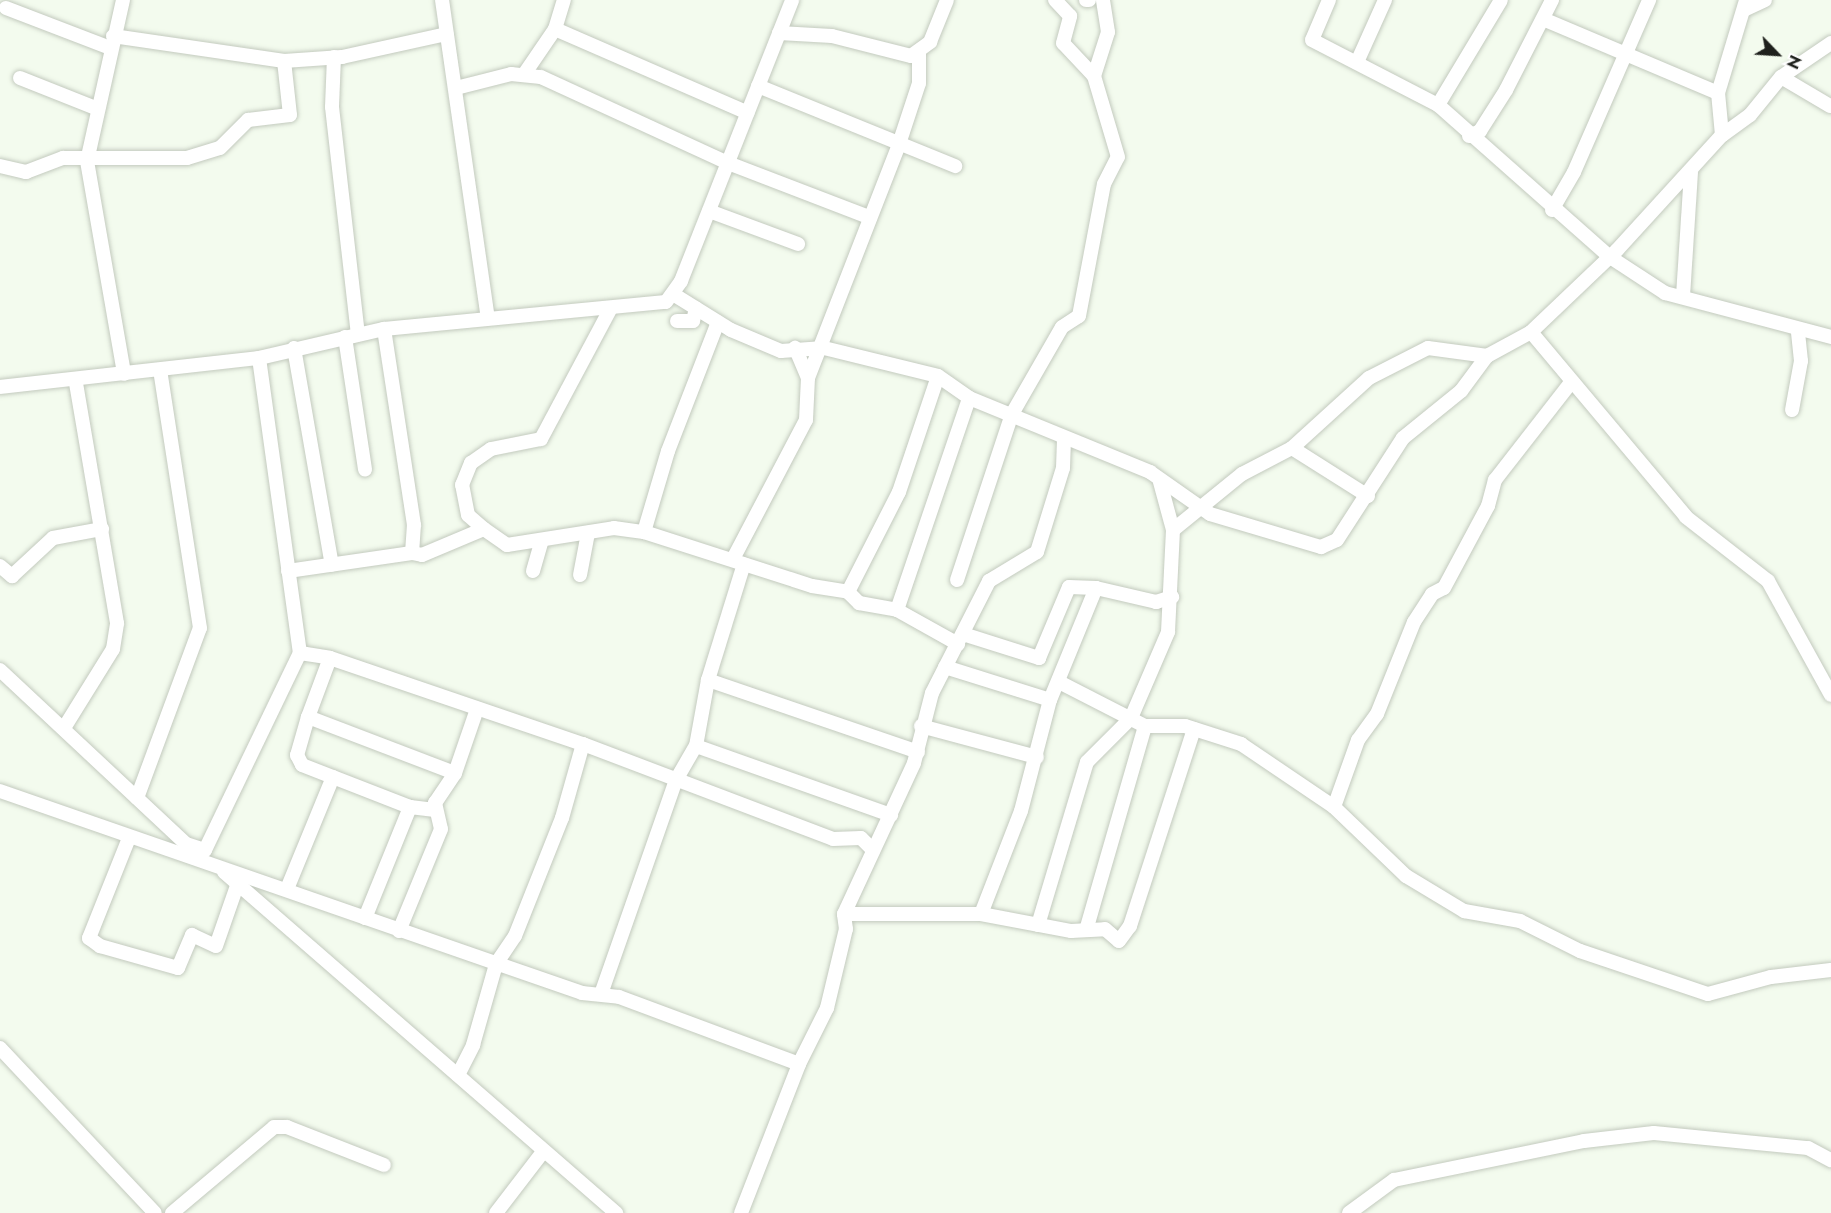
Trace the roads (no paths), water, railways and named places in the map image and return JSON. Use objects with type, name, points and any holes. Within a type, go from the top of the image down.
[{"type":"street","points":[[123,0],[87,161],[124,374]]},
{"type":"street","points":[[442,0],[488,318]]},
{"type":"street","points":[[525,73],[555,29],[564,0]]},
{"type":"street","points":[[0,387],[76,382],[259,358],[294,348],[384,329],[488,318],[656,306],[674,294],[792,0]]},
{"type":"street","points":[[601,994],[676,780],[696,746],[708,680],[739,561],[806,420],[808,378],[824,348],[830,312],[855,267],[869,217],[899,144],[919,83],[919,54],[930,42],[947,0]]},
{"type":"street","points":[[1094,76],[1108,32],[1103,0]]},
{"type":"street","points":[[1329,0],[1312,40],[1358,60],[1438,105],[1469,136],[1552,210],[1610,257],[1665,292],[1798,330],[1831,337]]},
{"type":"street","points":[[1358,60],[1385,0]]},
{"type":"street","points":[[1438,105],[1501,0]]},
{"type":"street","points":[[1469,136],[1480,131],[1506,90],[1552,0]]},
{"type":"street","points":[[1552,210],[1574,172],[1622,56],[1649,0]]},
{"type":"street","points":[[1722,135],[1718,93],[1745,5],[1765,0]]},
{"type":"street","points":[[957,580],[1012,414],[1062,327],[1079,316],[1104,184],[1118,157],[1094,76],[1063,43],[1070,16],[1061,2]]},
{"type":"street","points":[[6,8],[112,42],[284,61],[334,57],[447,34]]},
{"type":"street","points":[[1543,19],[1622,56],[1718,93]]},
{"type":"street","points":[[555,29],[748,113]]},
{"type":"street","points":[[779,33],[832,36],[899,55],[919,54]]},
{"type":"street","points":[[674,294],[718,322],[781,351],[795,348],[824,348],[938,376],[969,398],[1150,472],[1160,482],[1203,507],[1321,547],[1337,540],[1404,438],[1461,391],[1487,356],[1531,332],[1610,257],[1691,172],[1722,135],[1750,115],[1781,77],[1831,43]]},
{"type":"street","points":[[334,57],[332,106],[364,469]]},
{"type":"street","points":[[0,166],[26,172],[63,158],[87,161],[187,158],[220,148],[248,120],[290,115],[284,61]]},
{"type":"street","points":[[456,88],[525,73],[582,94],[728,163],[869,217]]},
{"type":"street","points":[[1781,77],[1830,106]]},
{"type":"street","points":[[20,78],[98,109]]},
{"type":"street","points":[[758,86],[955,166]]},
{"type":"street","points":[[1683,296],[1691,172]]},
{"type":"street","points":[[709,211],[798,244]]},
{"type":"street","points":[[677,321],[693,321],[696,308]]},
{"type":"street","points":[[610,310],[541,439],[491,449],[471,463],[462,485],[468,515],[498,543],[542,540],[588,533],[644,532],[848,592],[859,603],[897,610],[961,639],[1040,658],[1069,587],[1096,588],[1156,603],[1172,597]]},
{"type":"street","points":[[644,532],[668,451],[718,322]]},
{"type":"street","points":[[384,329],[414,525],[412,553]]},
{"type":"street","points":[[1792,410],[1801,361],[1798,330]]},
{"type":"street","points":[[1531,332],[1686,517],[1768,581],[1831,695]]},
{"type":"street","points":[[294,348],[332,565]]},
{"type":"street","points":[[795,348],[808,378]]},
{"type":"street","points":[[1173,530],[1242,474],[1292,448],[1369,378],[1428,348],[1487,356]]},
{"type":"street","points":[[0,670],[186,844],[206,850],[300,653],[259,358]]},
{"type":"street","points":[[137,798],[200,628],[160,370]]},
{"type":"street","points":[[848,592],[898,492],[938,376]]},
{"type":"street","points":[[1334,807],[1358,740],[1377,714],[1414,622],[1432,594],[1444,588],[1495,480],[1572,381]]},
{"type":"street","points":[[64,728],[113,649],[117,623],[76,382]]},
{"type":"street","points":[[897,610],[969,398]]},
{"type":"street","points":[[741,1213],[799,1064],[827,1008],[846,929],[844,914],[918,752],[921,726],[945,667],[961,639],[988,580],[1036,552],[1064,468],[1064,438]]},
{"type":"street","points":[[1292,448],[1368,496]]},
{"type":"street","points":[[1038,925],[1087,762],[1131,718],[1168,632],[1172,597],[1173,530],[1160,482]]},
{"type":"street","points":[[0,566],[12,576],[53,538],[102,529]]},
{"type":"street","points":[[288,571],[412,553],[422,555],[484,529]]},
{"type":"street","points":[[580,575],[588,533]]},
{"type":"street","points":[[533,571],[542,540]]},
{"type":"street","points":[[981,914],[1037,757],[1050,700],[1096,588]]},
{"type":"street","points":[[300,653],[330,658],[582,744],[833,839],[861,838],[873,850]]},
{"type":"street","points":[[330,658],[308,717],[298,760],[333,777],[410,807],[433,810]]},
{"type":"street","points":[[945,667],[1050,700]]},
{"type":"street","points":[[708,680],[918,752]]},
{"type":"street","points":[[1059,682],[1145,726],[1194,729],[1241,744],[1334,807],[1406,876],[1464,911],[1520,921],[1580,951],[1682,990],[1708,994],[1771,977],[1831,970]]},
{"type":"street","points":[[433,810],[455,773],[477,710]]},
{"type":"street","points":[[308,717],[455,773]]},
{"type":"street","points":[[921,726],[1037,757]]},
{"type":"street","points":[[1087,927],[1145,726]]},
{"type":"street","points":[[844,914],[981,914],[1071,931],[1087,927],[1105,929],[1119,941],[1130,926],[1194,729]]},
{"type":"street","points":[[458,1076],[496,964],[515,936],[562,818],[582,744]]},
{"type":"street","points":[[696,746],[891,815]]},
{"type":"street","points":[[287,889],[333,777]]},
{"type":"street","points":[[0,791],[129,838],[287,889],[399,931],[496,964],[601,994],[799,1064]]},
{"type":"street","points":[[365,918],[410,807]]},
{"type":"street","points":[[399,931],[441,829],[433,810]]},
{"type":"street","points":[[129,838],[89,938],[100,946],[178,968],[192,935],[216,946],[238,883]]},
{"type":"street","points":[[214,865],[238,883],[542,1153],[610,1210]]},
{"type":"street","points":[[0,1048],[155,1213]]},
{"type":"street","points":[[172,1213],[274,1127],[286,1126],[384,1165]]},
{"type":"street","points":[[1349,1213],[1394,1180],[1584,1141],[1654,1133],[1808,1148],[1831,1160]]},
{"type":"street","points":[[496,1213],[542,1153]]}]
